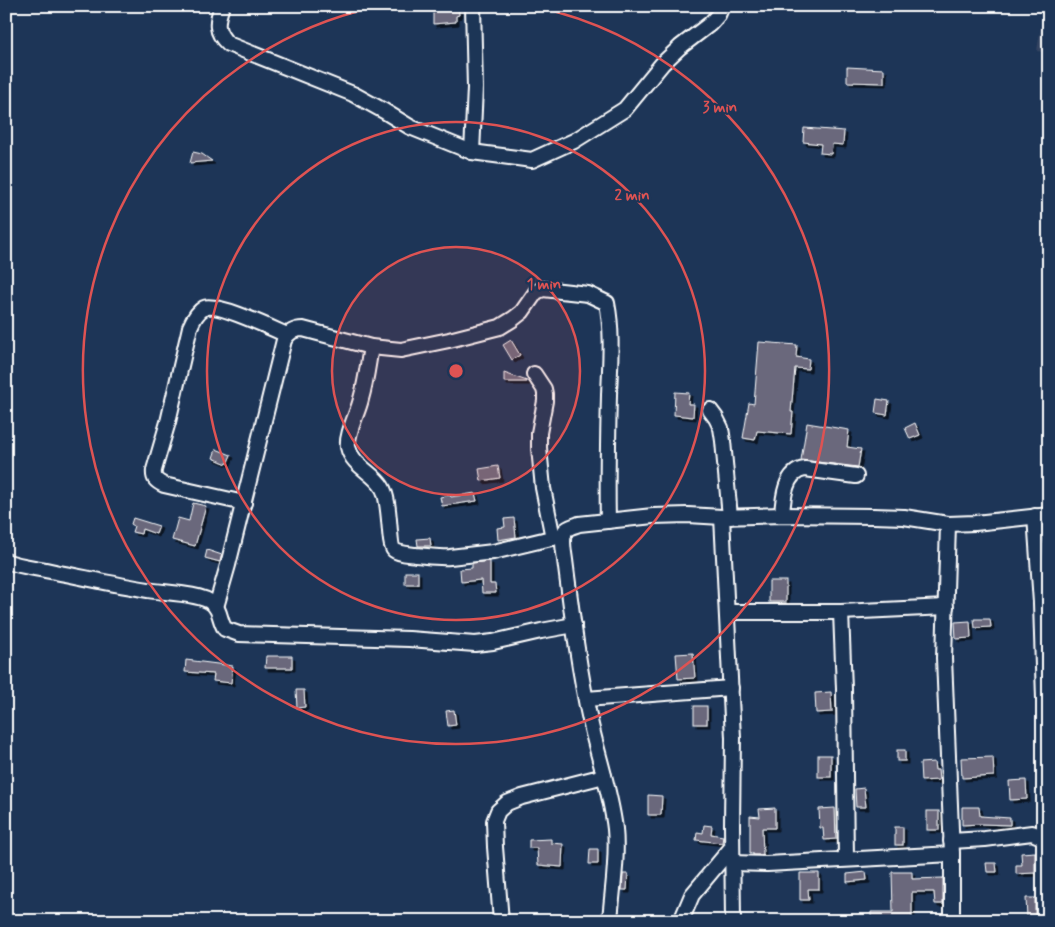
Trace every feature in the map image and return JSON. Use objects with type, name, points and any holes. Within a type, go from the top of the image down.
[{"type":"street","points":[[222,6],[218,29],[221,37],[228,44],[353,94],[384,110],[410,127],[472,152],[532,160],[574,140],[625,109],[662,64],[680,47],[710,24],[718,15],[722,6]]},
{"type":"street","points":[[472,152],[475,88],[473,6]]},
{"type":"street","points":[[216,608],[282,348],[287,335],[292,331],[303,329],[371,347],[401,350],[500,327],[513,320],[522,312],[536,292],[543,289],[588,294],[607,303],[611,346],[607,474],[608,521]]},
{"type":"street","points":[[244,503],[164,485],[156,480],[154,476],[190,327],[196,315],[204,308],[211,307],[239,315],[287,335]]},
{"type":"street","points":[[371,347],[362,396],[350,433],[348,446],[358,464],[385,491],[391,540],[393,549],[396,551],[444,558],[492,552],[558,537],[569,527],[579,524],[653,516],[873,516],[904,517],[948,524],[975,523],[1042,515],[1046,699],[1044,838],[1046,866],[1044,921]]},
{"type":"street","points":[[534,374],[544,389],[545,394],[539,433],[543,488],[558,537],[563,540],[586,699],[612,808],[615,832],[615,867],[610,921]]},
{"type":"street","points":[[710,410],[721,428],[723,441],[727,612],[733,738],[732,863],[734,921]]},
{"type":"street","points":[[782,515],[786,487],[796,472],[805,469],[856,476]]},
{"type":"street","points":[[948,524],[944,658],[952,848],[952,921]]},
{"type":"street","points":[[6,561],[139,588],[200,597],[211,602],[216,608],[225,630],[247,635],[374,637],[475,644],[574,625]]},
{"type":"street","points":[[727,612],[841,612],[946,607]]},
{"type":"street","points":[[841,612],[846,859]]},
{"type":"street","points":[[586,699],[730,688]]},
{"type":"street","points":[[501,921],[494,847],[494,821],[498,811],[507,803],[522,797],[604,776]]},
{"type":"street","points":[[732,863],[776,863],[846,859],[952,848],[985,839],[1032,833],[1044,838]]},
{"type":"street","points":[[681,921],[692,895],[732,847]]},
{"type":"shaded area","points":[[1044,6],[1049,6],[1049,53],[1037,51]]},
{"type":"building","points":[[458,7],[459,15],[456,16],[456,22],[433,24],[433,10]]},
{"type":"building","points":[[847,67],[884,69],[884,83],[847,82]]},
{"type":"building","points":[[804,128],[844,131],[843,145],[832,144],[831,154],[820,153],[821,144],[803,142]]},
{"type":"building","points":[[193,152],[202,154],[212,161],[190,163]]},
{"type":"building","points":[[511,340],[520,355],[512,360],[503,345]]},
{"type":"building","points":[[759,342],[797,345],[796,357],[809,359],[808,369],[795,368],[791,434],[757,431],[755,440],[743,438],[749,403],[754,404]]},
{"type":"building","points":[[504,373],[527,381],[527,382],[504,382]]},
{"type":"building","points":[[675,392],[689,393],[688,404],[694,404],[693,417],[674,415]]},
{"type":"building","points":[[877,399],[889,401],[887,415],[875,413]]},
{"type":"building","points":[[807,423],[849,430],[847,447],[861,449],[858,467],[801,460]]},
{"type":"building","points":[[915,423],[920,435],[910,439],[905,428]]},
{"type":"building","points":[[216,449],[231,455],[227,464],[213,458]]},
{"type":"building","points":[[498,466],[500,478],[481,481],[479,469]]},
{"type":"building","points":[[475,493],[477,501],[442,506],[440,497]]},
{"type":"building","points":[[193,503],[206,506],[195,546],[172,540],[178,518],[189,521]]},
{"type":"building","points":[[133,518],[159,526],[156,534],[142,529],[141,534],[132,532],[134,526],[131,524]]},
{"type":"building","points":[[514,518],[516,537],[498,540],[497,528],[505,527],[504,519]]},
{"type":"building","points":[[430,538],[431,546],[418,546],[417,539]]},
{"type":"building","points":[[207,550],[222,555],[220,562],[205,558]]},
{"type":"building","points":[[490,561],[490,584],[495,584],[496,593],[482,593],[481,580],[461,582],[460,569],[472,568],[472,563]]},
{"type":"building","points":[[405,572],[418,572],[418,584],[405,584]]},
{"type":"building","points":[[769,581],[786,581],[786,602],[769,602]]},
{"type":"building","points":[[974,619],[990,619],[991,627],[975,628]]},
{"type":"building","points":[[970,621],[971,638],[956,639],[955,622]]},
{"type":"building","points":[[693,653],[695,678],[678,679],[676,654]]},
{"type":"building","points":[[266,656],[292,656],[292,668],[265,668]]},
{"type":"building","points":[[186,660],[233,666],[231,683],[213,681],[214,674],[185,672]]},
{"type":"building","points":[[296,690],[304,690],[305,707],[297,708]]},
{"type":"building","points":[[831,692],[832,712],[816,713],[815,693]]},
{"type":"building","points":[[694,706],[707,706],[707,724],[694,724]]},
{"type":"building","points":[[454,710],[456,725],[448,726],[446,711]]},
{"type":"building","points":[[897,750],[905,750],[905,761],[897,761]]},
{"type":"building","points":[[818,755],[831,755],[831,777],[818,777]]},
{"type":"building","points":[[993,757],[994,776],[962,778],[961,758]]},
{"type":"building","points":[[934,762],[935,770],[938,770],[939,780],[921,781],[920,763]]},
{"type":"building","points":[[1026,780],[1027,799],[1010,800],[1009,781]]},
{"type":"building","points":[[864,788],[866,807],[856,807],[855,789]]},
{"type":"building","points":[[648,795],[662,796],[661,815],[648,815]]},
{"type":"building","points":[[962,807],[979,807],[980,816],[1010,818],[1010,825],[962,825]]},
{"type":"building","points":[[775,808],[775,828],[762,828],[763,855],[753,855],[753,853],[750,853],[750,816],[760,817],[759,809]]},
{"type":"building","points":[[835,808],[836,839],[824,840],[823,828],[820,828],[819,809]]},
{"type":"building","points":[[927,811],[939,811],[939,830],[927,830]]},
{"type":"building","points":[[704,825],[712,826],[711,834],[723,836],[722,843],[696,840],[697,832],[703,833]]},
{"type":"building","points":[[895,827],[903,827],[903,845],[895,845]]},
{"type":"building","points":[[551,839],[551,843],[563,844],[562,867],[538,865],[537,848],[529,848],[529,840]]},
{"type":"building","points":[[590,849],[598,849],[598,864],[589,864]]},
{"type":"building","points":[[1035,852],[1035,873],[1016,874],[1016,865],[1022,865],[1021,853]]},
{"type":"building","points":[[986,863],[996,863],[997,872],[987,872]]},
{"type":"building","points":[[866,872],[867,880],[847,882],[847,874]]},
{"type":"building","points":[[892,872],[912,872],[912,879],[943,878],[943,904],[935,904],[934,892],[912,892],[912,921],[871,921],[871,912],[893,912]]},
{"type":"building","points":[[800,873],[819,873],[819,889],[808,889],[809,900],[800,900]]},
{"type":"building","points":[[623,874],[628,874],[627,890],[622,890]]},
{"type":"building","points":[[1026,898],[1035,898],[1035,917],[1027,917]]}]
